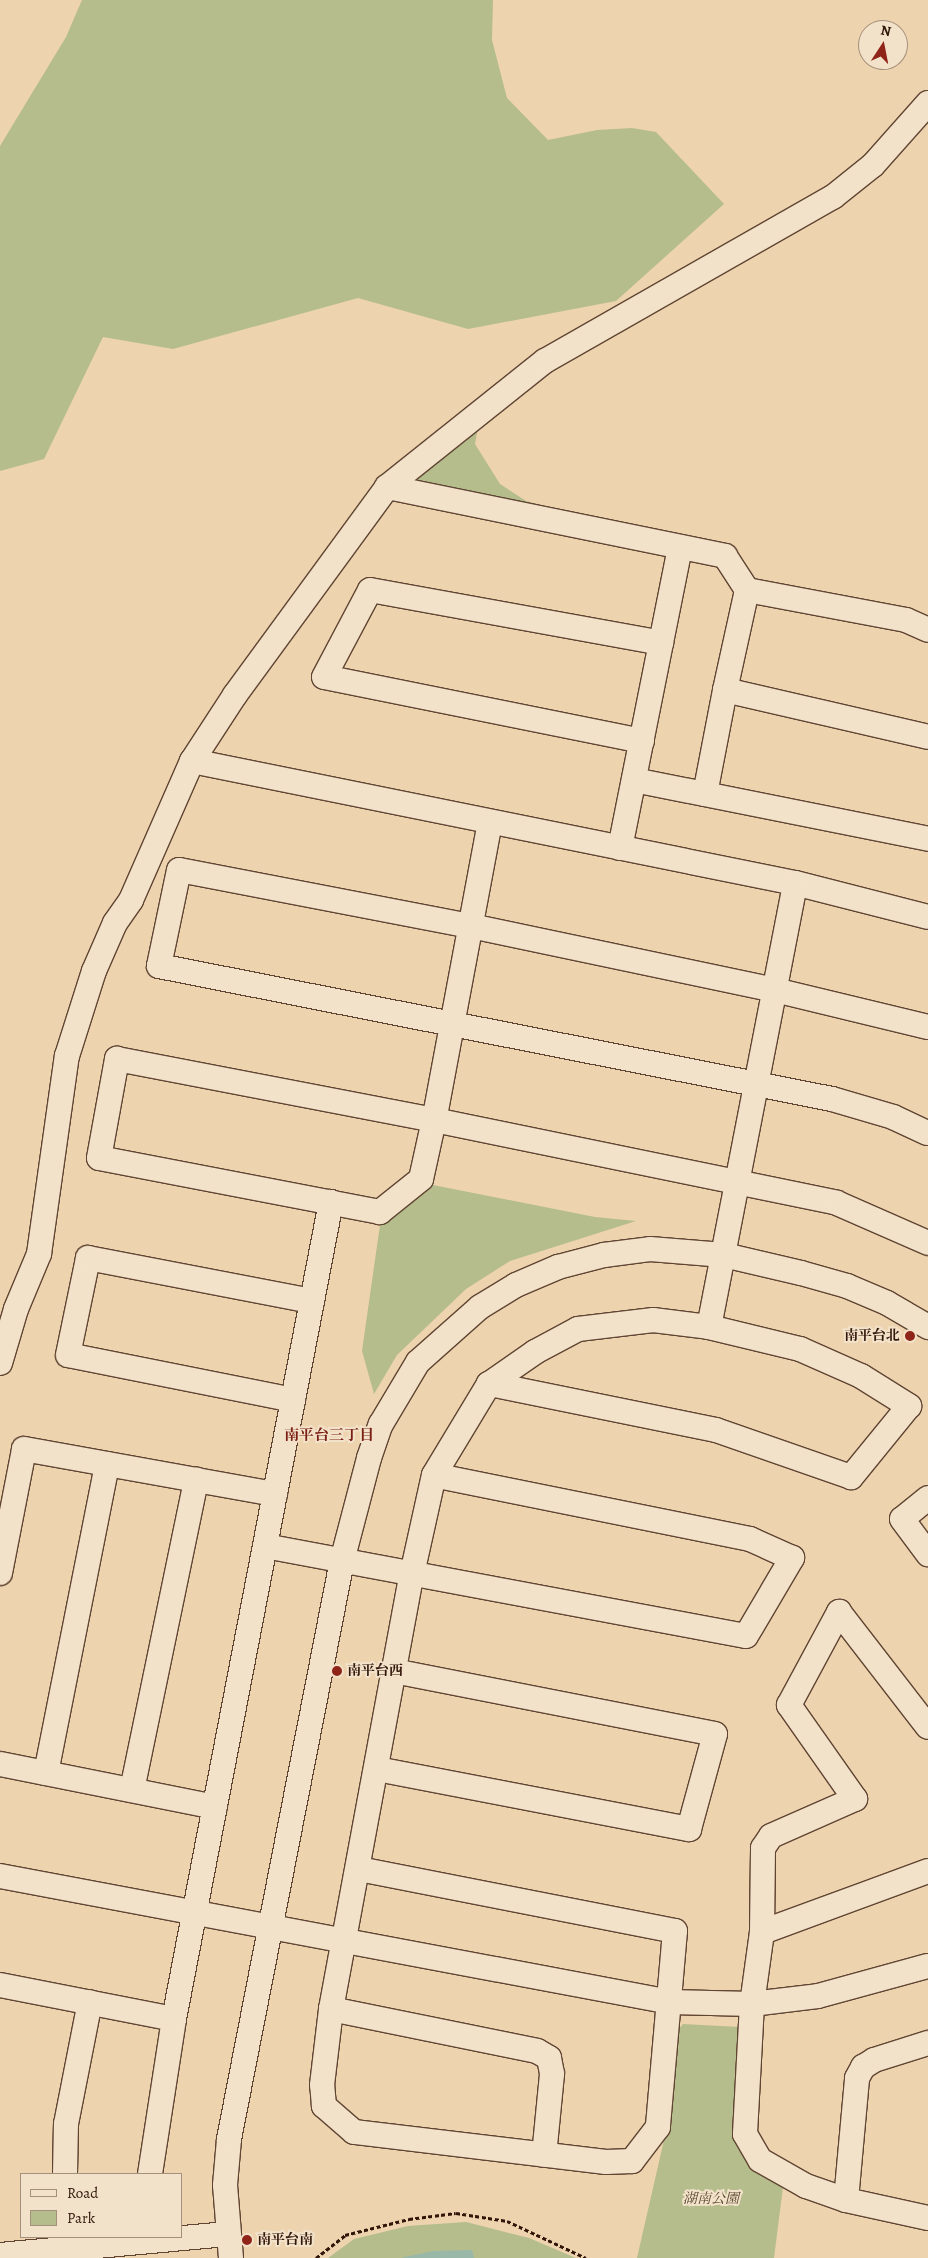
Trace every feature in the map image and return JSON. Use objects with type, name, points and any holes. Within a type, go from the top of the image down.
[{"type":"street","points":[[0,1363],[16,1309],[39,1254],[67,1056],[94,971],[115,923],[131,900],[192,761],[235,695],[387,487],[546,361],[833,197],[873,165],[928,103]]},
{"type":"street","points":[[387,487],[725,556],[747,590],[705,794]]},
{"type":"street","points":[[620,848],[680,547]]},
{"type":"street","points":[[642,741],[324,677],[370,590],[661,643]]},
{"type":"street","points":[[747,590],[906,620],[928,630]]},
{"type":"street","points":[[725,690],[928,737]]},
{"type":"street","points":[[192,761],[795,883],[928,917]]},
{"type":"street","points":[[634,780],[928,839]]},
{"type":"street","points":[[490,822],[434,1120],[421,1179],[380,1212],[99,1158],[117,1059],[434,1120],[837,1203],[928,1243]]},
{"type":"street","points":[[928,1027],[775,990],[470,926],[179,870],[159,966],[840,1102],[893,1117],[928,1133]]},
{"type":"street","points":[[709,1327],[795,883]]},
{"type":"street","points":[[150,2173],[174,2018],[331,1202]]},
{"type":"street","points":[[231,2258],[227,2234],[225,2186],[229,2139],[342,1561],[369,1458],[381,1424],[418,1362],[474,1313],[516,1285],[558,1267],[604,1255],[650,1250],[724,1255],[847,1286],[887,1303],[928,1327]]},
{"type":"street","points":[[293,1400],[68,1355],[88,1258],[312,1301]]},
{"type":"street","points":[[359,1869],[675,1931],[658,2126],[648,2143],[632,2161],[606,2162],[354,2132],[324,2106],[322,2086],[331,2009],[346,1943],[359,1869],[377,1769],[394,1671],[412,1574],[434,1475],[489,1384],[535,1352],[578,1330],[653,1320],[709,1327],[800,1349],[861,1376],[909,1406],[852,1477],[716,1430],[489,1384]]},
{"type":"street","points":[[0,1573],[24,1449],[275,1494]]},
{"type":"street","points":[[46,1773],[108,1464]]},
{"type":"street","points":[[265,1546],[746,1636],[792,1558],[750,1539],[434,1475]]},
{"type":"street","points":[[132,1790],[196,1480]]},
{"type":"street","points":[[928,1498],[902,1519],[928,1554]]},
{"type":"street","points":[[928,1727],[839,1612],[789,1705],[855,1799],[771,1836],[762,1848],[762,1932],[752,2004],[745,2134],[760,2160],[806,2186],[846,2200],[928,2218]]},
{"type":"street","points":[[377,1769],[689,1829],[715,1734],[394,1671]]},
{"type":"street","points":[[0,1764],[215,1807]]},
{"type":"street","points":[[762,1932],[928,1871]]},
{"type":"street","points":[[0,1876],[346,1943],[670,2002],[752,2004],[818,1996],[928,1966]]},
{"type":"street","points":[[0,1985],[174,2018]]},
{"type":"street","points":[[65,2173],[66,2124],[90,2002]]},
{"type":"street","points":[[331,2009],[537,2051],[549,2058],[552,2074],[544,2155]]},
{"type":"street","points":[[846,2200],[857,2078],[862,2067],[874,2060],[928,2043]]},
{"type":"street","points":[[0,2255],[64,2248],[151,2245],[227,2234]]},
{"type":"path","points":[[316,2258],[345,2235],[410,2219],[456,2213],[507,2221],[586,2258]]},
{"type":"green space","points":[[82,0],[493,0],[492,40],[507,98],[548,140],[597,130],[632,128],[656,132],[724,204],[616,301],[468,329],[358,298],[173,349],[103,337],[44,459],[0,471],[0,146],[66,37]]},
{"type":"green space","points":[[479,422],[475,444],[500,484],[526,501],[567,512],[395,485]]},
{"type":"green space","points":[[428,1184],[595,1217],[636,1221],[510,1261],[466,1289],[397,1355],[374,1394],[362,1351],[381,1218]]},
{"type":"green space","name":"湖南公園","points":[[683,2024],[740,2027],[759,2166],[783,2187],[774,2258],[637,2258],[669,2118],[678,2030]]},
{"type":"green space","points":[[466,2222],[529,2238],[576,2258],[328,2258],[354,2239],[408,2226]]},
{"type":"shaded area","points":[[472,2250],[474,2258],[400,2258],[433,2251]]},
{"type":"place","name":"南平台北","points":[[910,1336]]},
{"type":"place","name":"南平台西","points":[[337,1671]]},
{"type":"place","name":"南平台南","points":[[247,2240]]},
{"type":"district","name":"南平台三丁目","points":[[329,1436]]}]
